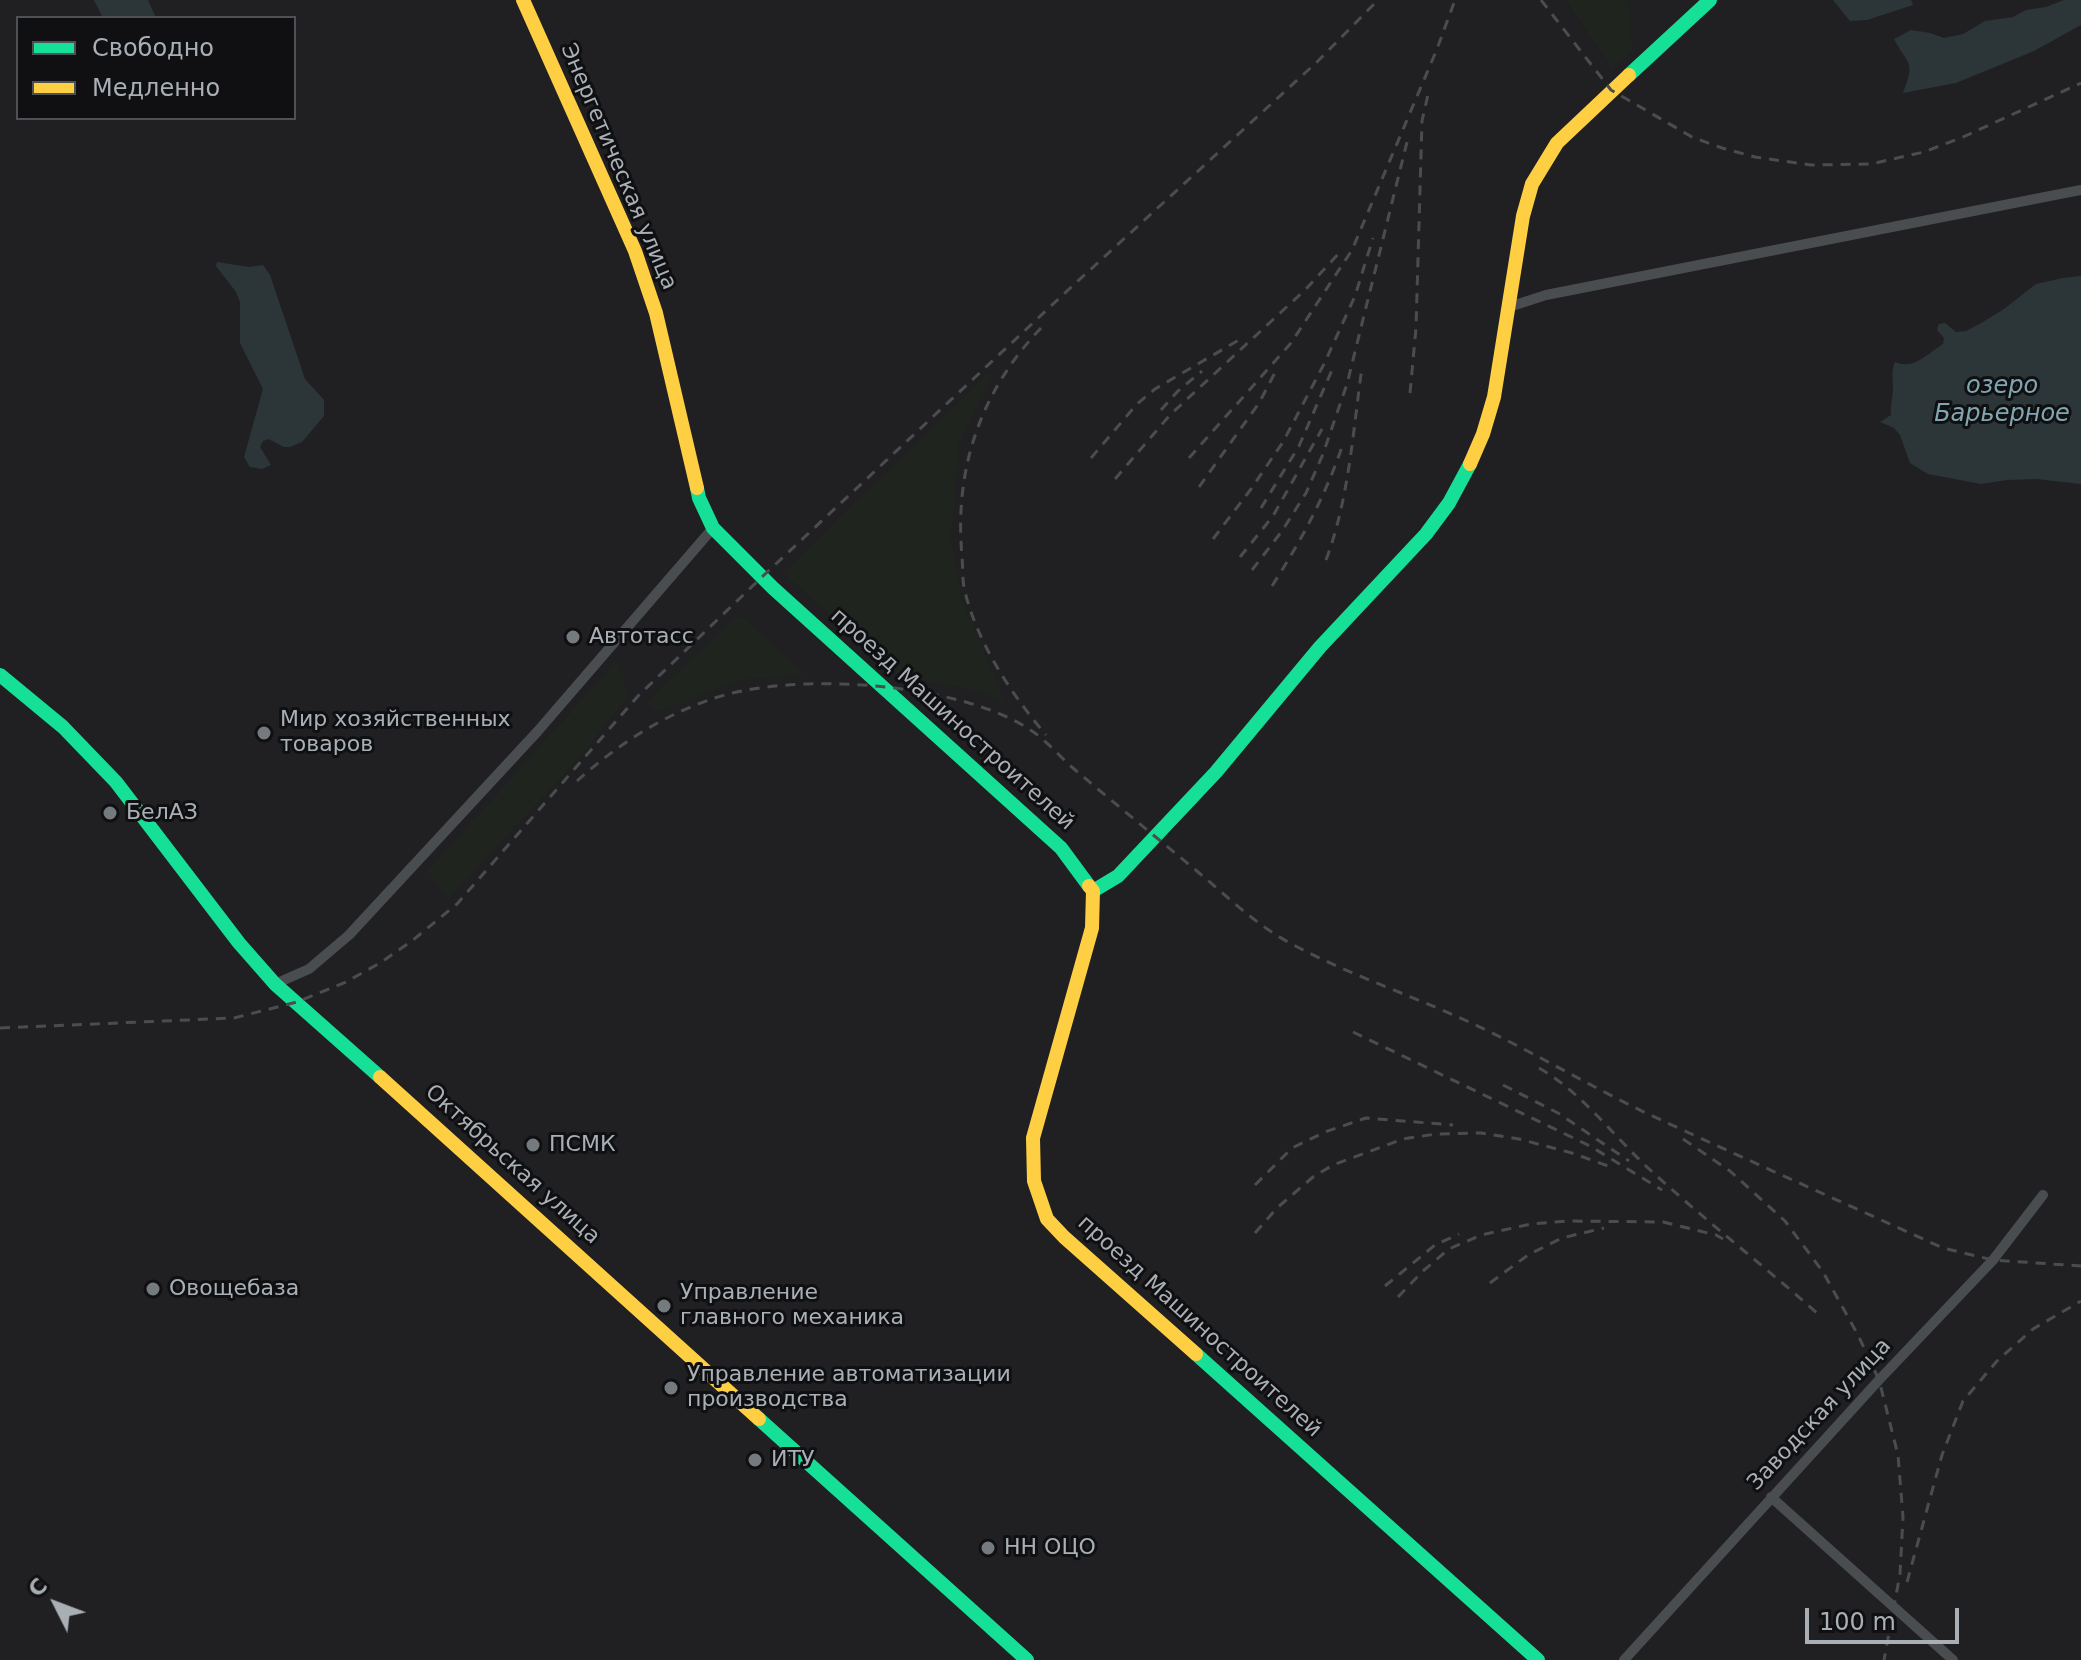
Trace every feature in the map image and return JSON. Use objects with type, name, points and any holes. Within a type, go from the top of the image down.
[{"type":"street","name":"Энергетическая улица","points":[[523,0],[635,251],[656,313],[699,498],[713,528]]},
{"type":"street","points":[[1093,891],[1118,876],[1221,766],[1320,647],[1426,534],[1449,503],[1483,434],[1494,397],[1523,216],[1532,184],[1557,143],[1710,0]]},
{"type":"street","points":[[1509,307],[1546,295],[2081,190]]},
{"type":"street","name":"проезд Машиностроителей","points":[[713,528],[773,588],[1061,848],[1093,891],[1092,928],[1033,1138],[1034,1181],[1047,1219],[1538,1660]]},
{"type":"street","points":[[275,984],[309,969],[349,935],[537,732],[713,528]]},
{"type":"street","name":"Октябрьская улица","points":[[0,675],[63,727],[116,782],[239,943],[275,984],[1027,1660]]},
{"type":"street","name":"Заводская улица","points":[[1624,1660],[1889,1369],[1993,1260],[2043,1195]]},
{"type":"street","points":[[1771,1497],[1953,1660]]},
{"type":"shaded area","points":[[0,0],[1565,0],[1611,66],[1605,0],[2081,0],[2081,1660],[0,1660]]},
{"type":"shaded area","points":[[1565,0],[1628,0],[1633,51],[1612,68]]},
{"type":"shaded area","points":[[992,374],[959,444],[951,538],[961,596],[1004,702],[981,691],[901,676],[790,579],[785,571],[987,375]]},
{"type":"shaded area","points":[[736,617],[744,618],[805,675],[739,680],[664,710],[654,710],[647,702]]},
{"type":"shaded area","points":[[616,662],[628,695],[626,699],[579,758],[448,899],[428,871]]},
{"type":"water","points":[[94,0],[148,0],[155,16],[102,16]]},
{"type":"water","points":[[1833,0],[1911,0],[1913,5],[1867,20],[1850,21]]},
{"type":"water","points":[[2064,0],[2081,0],[2081,25],[2034,51],[1956,83],[1903,93],[1910,69],[1894,39],[1911,30],[1944,38],[1963,34],[1985,21],[2013,17],[2026,10]]},
{"type":"water","points":[[217,262],[249,267],[263,265],[270,275],[305,379],[324,400],[324,416],[302,442],[284,447],[269,439],[263,441],[260,447],[271,465],[262,469],[250,467],[244,457],[263,389],[240,343],[240,302],[216,266]]},
{"type":"water","name":"озеро Барьерное","points":[[2081,276],[2081,484],[2037,479],[1981,484],[1928,474],[1910,463],[1900,435],[1894,428],[1880,422],[1891,415],[1895,362],[1914,362],[1943,344],[1944,338],[1937,330],[1939,324],[1945,323],[1956,332],[1966,331],[2004,309],[2036,284]]},
{"type":"railway","points":[[0,1028],[234,1018],[297,1002],[346,982],[413,940],[457,904],[638,696],[1067,291],[1317,62],[1378,0]]},
{"type":"railway","points":[[1189,458],[1291,343],[1352,250],[1455,0]]},
{"type":"railway","points":[[1541,0],[1611,90],[1692,137],[1755,157],[1811,165],[1871,164],[1924,152],[2081,83]]},
{"type":"railway","points":[[1410,393],[1416,328],[1422,121],[1429,90]]},
{"type":"railway","points":[[1252,570],[1306,493],[1323,454],[1347,384],[1408,138]]},
{"type":"railway","points":[[1213,539],[1283,442],[1355,296],[1373,238]]},
{"type":"railway","points":[[1115,479],[1170,415],[1306,289],[1341,251]]},
{"type":"railway","points":[[1041,328],[1002,378],[976,433],[963,492],[961,524],[964,588],[978,631],[1009,686],[1046,735]]},
{"type":"railway","points":[[1091,458],[1137,404],[1155,389],[1244,337]]},
{"type":"railway","points":[[1199,487],[1259,403],[1278,367]]},
{"type":"railway","points":[[1326,560],[1345,489],[1362,367]]},
{"type":"railway","points":[[1261,508],[1299,446],[1332,370]]},
{"type":"railway","points":[[1161,410],[1202,371]]},
{"type":"railway","points":[[1240,557],[1273,516],[1322,429]]},
{"type":"railway","points":[[1272,586],[1312,517],[1343,444]]},
{"type":"railway","points":[[577,781],[623,744],[656,724],[709,700],[743,691],[784,685],[874,686],[963,701],[1001,714],[1032,731],[1254,919],[1277,936],[1312,954],[1467,1021],[1646,1113],[1943,1248],[1993,1260],[2081,1266]]},
{"type":"railway","points":[[1353,1032],[1590,1146],[1662,1190]]},
{"type":"railway","points":[[1539,1068],[1569,1089],[1668,1186],[1818,1314]]},
{"type":"railway","points":[[1503,1085],[1558,1113],[1629,1161]]},
{"type":"railway","points":[[1255,1185],[1292,1148],[1325,1132],[1366,1118],[1453,1125]]},
{"type":"railway","points":[[1255,1233],[1277,1208],[1313,1177],[1333,1165],[1403,1139],[1436,1134],[1481,1133],[1519,1139],[1608,1166]]},
{"type":"railway","points":[[1683,1139],[1730,1171],[1785,1221],[1823,1272],[1879,1380],[1898,1455],[1903,1517],[1900,1574],[1884,1660]]},
{"type":"railway","points":[[1398,1297],[1449,1249],[1481,1235],[1531,1224],[1568,1221],[1663,1222],[1723,1239]]},
{"type":"railway","points":[[1490,1283],[1528,1255],[1562,1238],[1604,1228]]},
{"type":"railway","points":[[1385,1286],[1435,1245],[1459,1234]]},
{"type":"railway","points":[[1907,1582],[1942,1455],[1963,1401],[1997,1361],[2033,1329],[2081,1301]]},
{"type":"traffic: fast","points":[[1629,75],[1710,0]]},
{"type":"traffic: fast","points":[[1093,891],[1118,876],[1216,772],[1320,647],[1426,534],[1449,503],[1470,464]]},
{"type":"traffic: fast","points":[[697,488],[713,528],[773,588],[1061,848],[1089,886]]},
{"type":"traffic: fast","points":[[0,675],[63,727],[116,782],[239,943],[275,984],[380,1077]]},
{"type":"traffic: fast","points":[[1196,1354],[1538,1660]]},
{"type":"traffic: fast","points":[[759,1419],[1027,1660]]},
{"type":"traffic: slow","points":[[523,0],[635,251],[656,313],[697,488]]},
{"type":"traffic: slow","points":[[1470,464],[1494,397],[1523,216],[1532,184],[1557,143],[1629,75]]},
{"type":"traffic: slow","points":[[1089,886],[1093,891],[1092,928],[1033,1138],[1034,1181],[1047,1219],[1196,1354]]},
{"type":"traffic: slow","points":[[380,1077],[759,1419]]},
{"type":"place","name":"Автотасс","points":[[573,637]]},
{"type":"place","name":"Мир хозяйственных товаров","points":[[264,733]]},
{"type":"place","name":"БелАЗ","points":[[110,813]]},
{"type":"place","name":"ПСМК","points":[[533,1145]]},
{"type":"place","name":"Овощебаза","points":[[153,1289]]},
{"type":"place","name":"Управление главного механика","points":[[664,1306]]},
{"type":"place","name":"Управление автоматизации производства","points":[[671,1388]]},
{"type":"place","name":"ИТУ","points":[[755,1460]]},
{"type":"place","name":"НН ОЦО","points":[[988,1548]]}]
